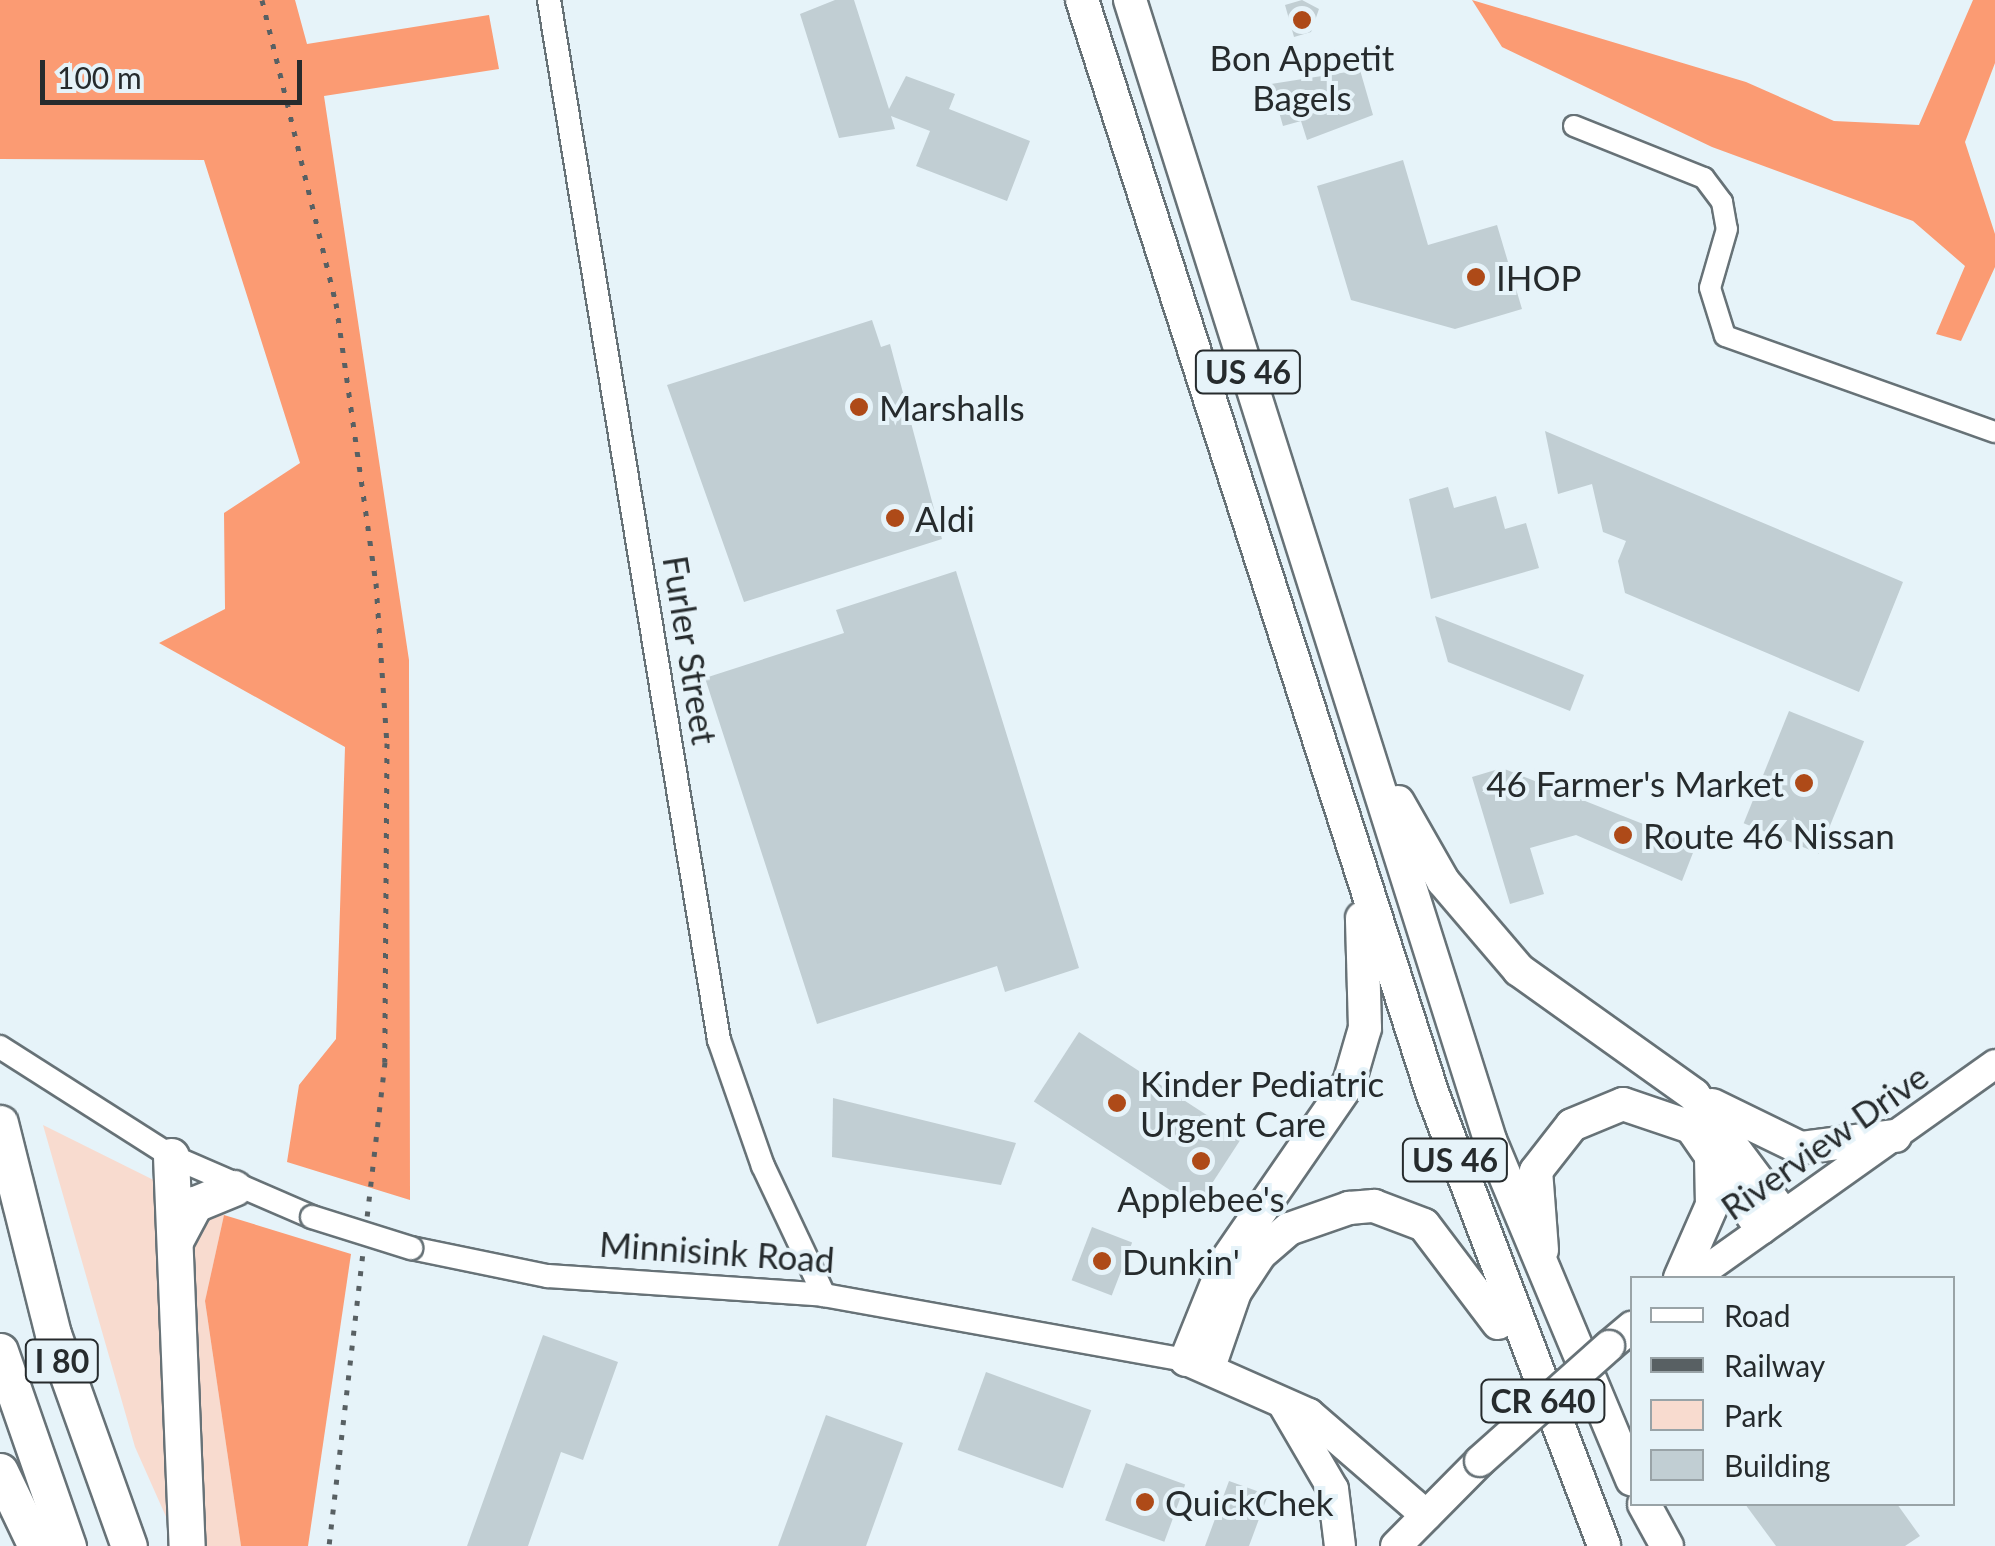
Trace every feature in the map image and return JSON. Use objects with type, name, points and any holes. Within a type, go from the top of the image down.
[{"type":"highway","name":"US 46","points":[[1082,0],[1360,874],[1561,1443],[1604,1546]]},
{"type":"highway","name":"US 46","points":[[1130,0],[1366,744],[1545,1288],[1630,1476]]},
{"type":"highway","points":[[1366,744],[1444,881],[1506,956],[1570,1012],[1694,1095],[1800,1148],[1895,1136]]},
{"type":"highway","points":[[1198,1364],[1226,1262],[1349,1083],[1366,1015],[1360,874]]},
{"type":"highway","points":[[1694,1095],[1772,1220]]},
{"type":"highway","points":[[1545,1288],[1536,1171],[1572,1124],[1612,1105],[1653,1108],[1691,1127],[1711,1156],[1772,1220]]},
{"type":"highway","name":"I 80","points":[[0,1123],[53,1334],[129,1546]]},
{"type":"highway","points":[[170,1156],[187,1546]]},
{"type":"highway","points":[[1681,1276],[1712,1205],[1711,1156]]},
{"type":"highway","points":[[176,1255],[186,1212],[234,1188]]},
{"type":"highway","points":[[1198,1364],[1235,1292],[1272,1240],[1323,1214],[1374,1206],[1424,1225],[1452,1250],[1561,1443]]},
{"type":"highway","name":"I 80","points":[[0,1351],[68,1546]]},
{"type":"highway","points":[[0,1470],[36,1546]]},
{"type":"highway","points":[[1645,1506],[1666,1546]]},
{"type":"main road","name":"Riverview Drive","points":[[1697,1276],[1995,1064]]},
{"type":"main road","name":"CR 640","points":[[1396,1546],[1480,1461],[1621,1336]]},
{"type":"main road","name":"Minnisink Road","points":[[1198,1364],[1280,1400],[1340,1435],[1426,1515]]},
{"type":"main road","points":[[1280,1400],[1333,1489],[1340,1546]]},
{"type":"street","name":"Furler Street","points":[[549,0],[720,1040],[763,1166],[824,1295]]},
{"type":"street","points":[[1574,126],[1704,178],[1722,202],[1727,229],[1710,288],[1724,336],[1995,432]]},
{"type":"street","name":"Minnisink Road","points":[[0,1046],[170,1156],[234,1188],[411,1248],[548,1276],[824,1295],[1198,1364]]},
{"type":"green space","points":[[43,1125],[224,1215],[205,1301],[241,1546],[179,1546],[135,1447]]},
{"type":"shaded area","points":[[0,0],[295,0],[307,44],[489,15],[499,69],[324,96],[409,660],[410,1200],[287,1162],[299,1085],[336,1039],[345,747],[159,643],[225,609],[224,513],[300,463],[204,160],[0,159]]},
{"type":"shaded area","points":[[1472,0],[1746,82],[1834,121],[1919,125],[1973,0],[1995,0],[1995,63],[1965,142],[1995,234],[1995,267],[1961,341],[1936,334],[1965,266],[1913,221],[1712,147],[1502,47]]},
{"type":"shaded area","points":[[224,1215],[351,1254],[308,1546],[241,1546],[205,1301]]},
{"type":"building","points":[[835,0],[854,0],[889,109],[906,76],[955,94],[949,109],[1030,141],[1007,201],[916,166],[930,131],[891,116],[895,129],[839,138],[800,14]]},
{"type":"building","name":"Bon Appetit Bagels","points":[[1302,0],[1319,9],[1311,32],[1294,37],[1285,5]]},
{"type":"building","points":[[1360,70],[1373,115],[1307,140],[1301,121],[1283,126],[1271,84]]},
{"type":"building","points":[[1403,160],[1428,245],[1497,225],[1522,309],[1455,329],[1351,300],[1317,186]]},
{"type":"building","points":[[872,320],[881,347],[890,344],[942,539],[744,602],[667,385]]},
{"type":"building","points":[[1545,431],[1903,582],[1859,692],[1625,593],[1618,561],[1626,541],[1603,532],[1592,484],[1558,494]]},
{"type":"building","points":[[1448,487],[1454,508],[1496,496],[1505,529],[1526,523],[1539,568],[1431,599],[1409,499]]},
{"type":"building","points":[[956,571],[1079,968],[1005,992],[997,966],[817,1024],[705,678],[844,633],[836,610]]},
{"type":"building","points":[[1435,616],[1584,675],[1570,711],[1448,662]]},
{"type":"building","name":"46 Farmer's Market","points":[[1789,711],[1864,741],[1819,854],[1744,823]]},
{"type":"building","name":"Route 46 Nissan","points":[[1502,768],[1696,845],[1682,881],[1576,835],[1530,848],[1544,894],[1510,904],[1472,777]]},
{"type":"building","points":[[1079,1032],[1242,1138],[1196,1207],[1034,1102]]},
{"type":"building","points":[[833,1098],[1016,1143],[1001,1185],[832,1157]]},
{"type":"building","name":"Dunkin'","points":[[1092,1227],[1132,1242],[1112,1296],[1072,1280]]},
{"type":"building","points":[[543,1335],[618,1362],[583,1460],[561,1452],[528,1546],[467,1546]]},
{"type":"building","points":[[986,1372],[1091,1410],[1063,1488],[958,1450]]},
{"type":"building","points":[[826,1415],[903,1443],[866,1546],[778,1546]]},
{"type":"building","name":"QuickChek","points":[[1126,1463],[1185,1485],[1164,1542],[1105,1520]]},
{"type":"building","points":[[1229,1481],[1268,1495],[1249,1546],[1205,1546]]},
{"type":"building","points":[[1746,1506],[1898,1506],[1920,1536],[1905,1546],[1776,1546]]},
{"type":"railway","points":[[262,0],[336,303],[376,583],[387,743],[385,1062],[329,1546]]},
{"type":"place","name":"Bon Appetit Bagels","points":[[1302,20]]},
{"type":"place","name":"IHOP","points":[[1476,277]]},
{"type":"place","name":"Marshalls","points":[[859,407]]},
{"type":"place","name":"Aldi","points":[[895,518]]},
{"type":"place","name":"46 Farmer's Market","points":[[1804,783]]},
{"type":"place","name":"Route 46 Nissan","points":[[1623,835]]},
{"type":"place","name":"Kinder Pediatric Urgent Care","points":[[1117,1103]]},
{"type":"place","name":"Applebee's","points":[[1201,1161]]},
{"type":"place","name":"Dunkin'","points":[[1102,1261]]},
{"type":"place","name":"QuickChek","points":[[1145,1502]]}]
